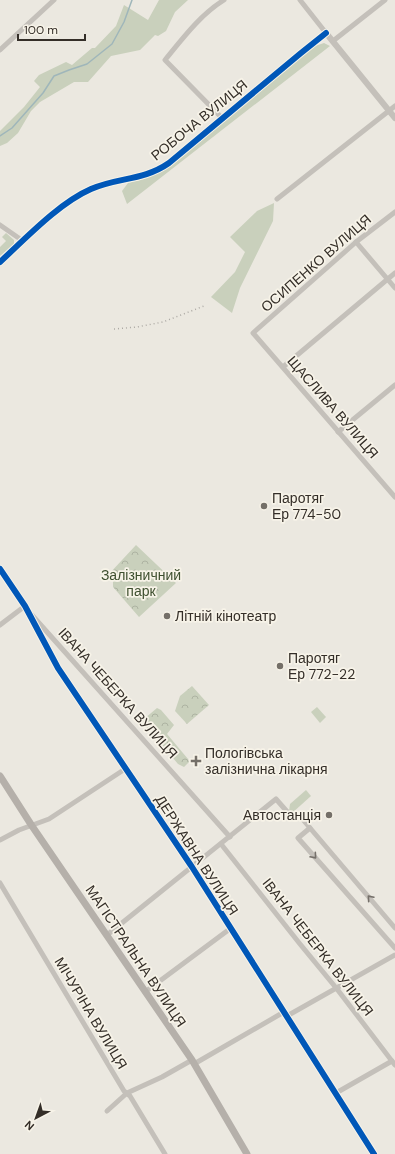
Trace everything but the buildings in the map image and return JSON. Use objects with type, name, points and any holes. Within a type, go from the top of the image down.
[{"type":"main road","name":"МАГІСТРАЛЬНА ВУЛИЦЯ","points":[[0,776],[32,826],[193,1062],[248,1154]]},
{"type":"street","points":[[0,50],[54,0]]},
{"type":"street","points":[[222,118],[165,60],[196,23],[224,0]]},
{"type":"street","points":[[300,0],[395,118]]},
{"type":"street","points":[[333,41],[385,0]]},
{"type":"street","name":"РОБОЧА ВУЛИЦЯ","points":[[0,262],[62,207],[84,192],[105,184],[145,175],[160,169],[326,33]]},
{"type":"street","points":[[277,199],[395,106]]},
{"type":"street","name":"ОСИПЕНКО ВУЛИЦЯ","points":[[253,333],[356,242],[395,212]]},
{"type":"street","points":[[0,226],[23,241]]},
{"type":"street","points":[[356,242],[395,288]]},
{"type":"street","points":[[283,367],[395,273]]},
{"type":"street","name":"ЩАСЛИВА ВУЛИЦЯ","points":[[253,333],[395,496]]},
{"type":"street","points":[[338,432],[395,385]]},
{"type":"street","name":"ДЕРЖАВНА ВУЛИЦЯ","points":[[0,569],[25,606],[56,664],[231,928],[374,1154]]},
{"type":"street","points":[[0,625],[25,606]]},
{"type":"street","name":"ІВАНА ЧЕБЕРКА ВУЛИЦЯ","points":[[25,606],[230,837]]},
{"type":"street","points":[[0,840],[50,819],[125,769]]},
{"type":"street","points":[[107,935],[276,799],[290,815],[299,816],[395,928]]},
{"type":"street","points":[[310,828],[298,838],[395,948]]},
{"type":"street","name":"ІВАНА ЧЕБЕРКА ВУЛИЦЯ","points":[[221,844],[337,989],[393,1063]]},
{"type":"street","name":"МІЧУРІНА ВУЛИЦЯ","points":[[0,884],[83,1024],[165,1154]]},
{"type":"street","points":[[145,992],[231,928]]},
{"type":"street","points":[[107,1111],[127,1093],[193,1062],[285,1014],[337,989],[395,955]]},
{"type":"street","points":[[336,1093],[393,1063]]},
{"type":"green space","points":[[159,0],[188,0],[175,12],[166,31],[158,36],[155,35],[140,50],[111,56],[88,82],[74,82],[40,102],[31,111],[18,133],[7,143],[0,146],[0,131],[24,107],[40,87],[34,81],[39,75],[66,62],[72,65],[92,48],[95,48],[116,26],[124,5],[148,20]]},
{"type":"green space","points":[[324,43],[330,46],[127,204],[122,191],[128,183],[144,179],[164,169],[315,46]]},
{"type":"green space","points":[[274,203],[273,221],[240,288],[232,313],[211,297],[235,272],[245,252],[230,237],[257,211]]},
{"type":"green space","points":[[6,233],[14,240],[14,244],[0,256],[0,247],[6,241],[2,237]]},
{"type":"green space","name":"Залізничний парк","points":[[136,545],[176,583],[139,617],[113,587],[113,579],[109,574]]},
{"type":"green space","points":[[192,686],[209,705],[187,724],[175,711],[180,696]]},
{"type":"green space","points":[[317,707],[326,717],[320,723],[311,712]]},
{"type":"green space","points":[[157,708],[161,710],[174,725],[167,734],[188,759],[189,762],[184,767],[178,764],[143,722],[144,719]]},
{"type":"green space","points":[[306,790],[311,796],[291,814],[289,811],[290,804]]},
{"type":"waterway","points":[[0,136],[12,128],[43,93],[54,76],[87,64],[112,44],[124,22],[132,0]]},
{"type":"railway","points":[[114,329],[137,327],[163,322],[204,306]]},
{"type":"cycle path","points":[[0,262],[43,222],[79,195],[101,185],[150,173],[169,163],[326,33]]},
{"type":"cycle path","points":[[0,569],[25,606],[58,668],[192,867],[374,1154]]},
{"type":"place","name":"Паротяг Ер 774-50","points":[[264,506]]},
{"type":"place","name":"Літній кінотеатр","points":[[167,616]]},
{"type":"place","name":"Паротяг Ер 772-22","points":[[280,666]]},
{"type":"place","name":"Пологівська залізнична лікарня","points":[[196,761]]},
{"type":"place","name":"Автостанція","points":[[329,815]]}]
